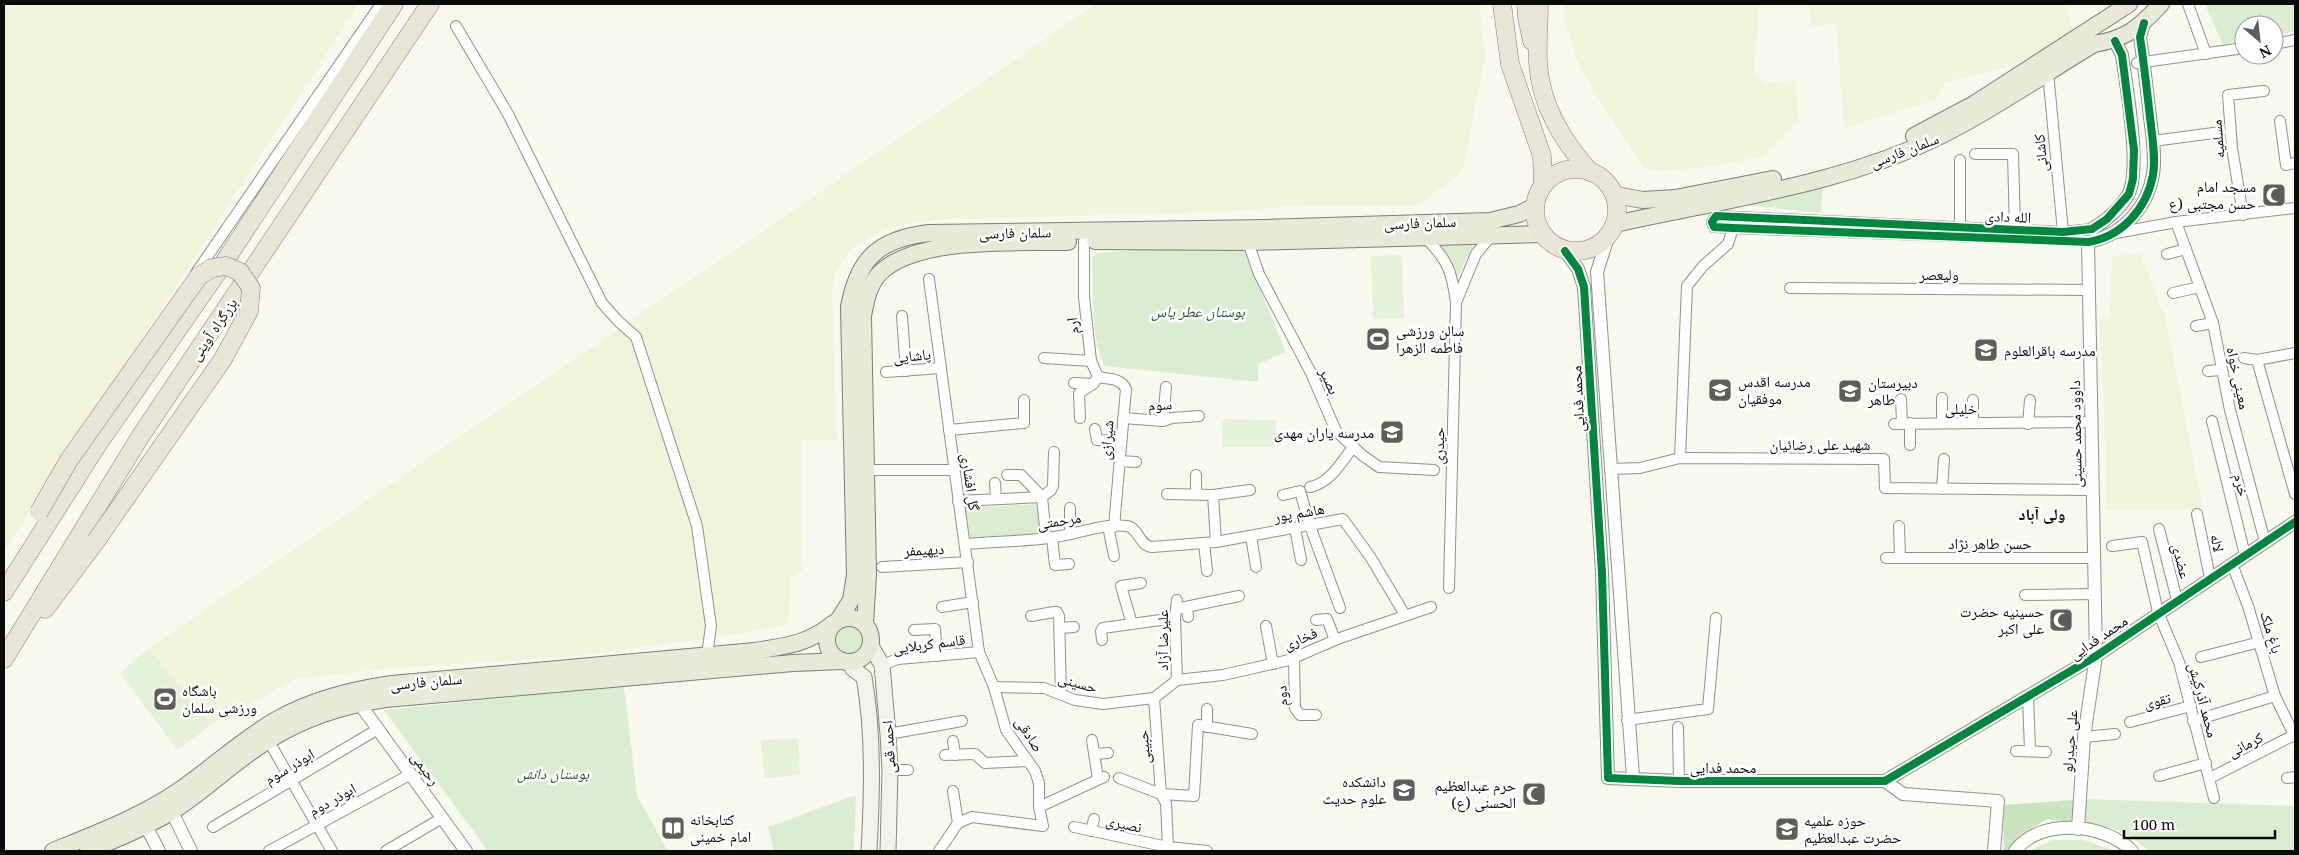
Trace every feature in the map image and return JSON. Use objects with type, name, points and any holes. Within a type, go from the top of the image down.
[{"type":"highway","name":"بزرگراه آوینی","points":[[4,592],[98,444],[217,273],[394,4]]},
{"type":"highway","name":"بزرگراه آوینی","points":[[4,659],[140,437],[430,4]]},
{"type":"highway","points":[[1502,4],[1510,64],[1542,156],[1543,185],[1535,206],[1535,216],[1542,234],[1548,241],[1565,251],[1576,252],[1588,250],[1599,245],[1612,230],[1618,214],[1614,195],[1604,180],[1590,172],[1578,169],[1568,170],[1550,178],[1543,185]]},
{"type":"highway","points":[[1510,64],[1512,4]]},
{"type":"highway","points":[[1526,4],[1527,17],[1546,101],[1554,122],[1566,142],[1590,172]]},
{"type":"highway","points":[[1538,63],[1539,4]]},
{"type":"highway","points":[[4,581],[39,512],[69,460],[199,276],[212,268],[226,266],[240,272],[251,288],[249,312],[223,359],[96,541],[4,659]]},
{"type":"main road","name":"سلمان فارسی","points":[[1614,195],[1643,200],[1675,198],[1775,179],[1866,156],[1910,138],[1974,104],[2127,4]]},
{"type":"main road","name":"سلمان فارسی","points":[[1612,230],[1784,188],[1867,164],[1944,135],[2094,44],[2119,48],[2161,4]]},
{"type":"main road","name":"سلمان فارسی","points":[[54,851],[153,806],[177,792],[274,721],[308,704],[328,697],[364,688],[392,684],[707,656],[790,646],[809,640],[836,621],[851,600],[855,575],[849,307],[854,284],[865,262],[883,246],[905,236],[929,233],[1266,228],[1490,220],[1519,214],[1535,206]]},
{"type":"main road","name":"سلمان فارسی","points":[[865,624],[868,575],[862,316],[869,289],[880,274],[893,263],[912,254],[941,246],[1084,241],[1248,242],[1542,234]]},
{"type":"main road","points":[[853,618],[865,624],[872,638],[871,646],[863,658],[846,662],[831,654],[826,641],[829,628],[836,621],[853,618]]},
{"type":"main road","name":"احمد قمی","points":[[871,646],[882,665],[888,734],[890,770],[888,851]]},
{"type":"main road","name":"سلمان فارسی","points":[[88,851],[146,826],[172,812],[268,740],[313,717],[360,703],[386,699],[680,673],[846,662]]},
{"type":"main road","name":"احمد قمی","points":[[846,662],[864,677],[869,708],[871,813],[869,851]]},
{"type":"street","points":[[149,332],[154,333],[158,329],[381,4]]},
{"type":"street","points":[[2188,4],[2206,54]]},
{"type":"street","name":"الله دادی","points":[[2091,237],[2063,232],[1716,216],[1712,222],[1714,227],[1733,228],[2091,237],[2116,233],[2138,210],[2149,191],[2153,172],[2153,141],[2140,59],[2140,37],[2144,23]]},
{"type":"street","points":[[456,26],[508,114],[602,303],[636,337],[697,526],[711,626],[707,656]]},
{"type":"street","points":[[2119,48],[2134,46],[2140,59],[2206,54],[2234,50]]},
{"type":"street","name":"الله دادی","points":[[2091,237],[2120,207],[2129,194],[2133,179],[2134,150],[2119,48]]},
{"type":"street","name":"کاشانی","points":[[2048,72],[2063,232]]},
{"type":"street","name":"مسلمیه","points":[[2243,215],[2232,148],[2228,95],[2264,91]]},
{"type":"street","points":[[2280,121],[2286,165],[2295,164]]},
{"type":"street","points":[[2153,141],[2221,132]]},
{"type":"street","points":[[1975,154],[2013,154],[2015,230]]},
{"type":"street","points":[[1960,160],[1960,228]]},
{"type":"street","points":[[2116,233],[2176,222],[2295,208]]},
{"type":"street","name":"معینی خواه","points":[[2176,222],[2213,324],[2220,370],[2265,542]]},
{"type":"street","points":[[1680,458],[1687,286],[1704,266],[1728,244],[1733,228]]},
{"type":"street","name":"محمد فدایی","points":[[1612,230],[1597,272],[1627,720],[1633,778]]},
{"type":"street","points":[[1456,303],[1476,254],[1492,235]]},
{"type":"street","points":[[1425,237],[1447,263],[1454,284],[1456,303]]},
{"type":"street","name":"داوود محمد حسینی","points":[[2091,237],[2088,290],[2096,656]]},
{"type":"street","name":"ارم","points":[[1084,241],[1084,297],[1091,361],[1096,380]]},
{"type":"street","name":"بصیر","points":[[1248,242],[1259,274],[1311,373],[1336,431],[1379,467],[1434,470]]},
{"type":"street","points":[[2167,254],[2186,249]]},
{"type":"street","name":"محمد فدایی","points":[[1565,251],[1578,269],[1584,287],[1605,646],[1608,778],[1679,781],[1885,781],[2096,656],[2158,612],[2295,522]]},
{"type":"street","name":"گل افشاری","points":[[929,279],[979,652],[994,687]]},
{"type":"street","points":[[2172,293],[2200,287]]},
{"type":"street","name":"ولیعصر","points":[[1790,288],[2088,290]]},
{"type":"street","name":"حیدری","points":[[1449,588],[1456,303]]},
{"type":"street","points":[[902,316],[906,371]]},
{"type":"street","points":[[2196,326],[2213,324]]},
{"type":"street","points":[[2244,358],[2257,360],[2295,353]]},
{"type":"street","points":[[1044,358],[1091,361]]},
{"type":"street","points":[[2257,360],[2295,494]]},
{"type":"street","name":"پاشایی","points":[[886,372],[940,368]]},
{"type":"street","points":[[2208,371],[2220,370]]},
{"type":"street","points":[[1074,383],[1096,380]]},
{"type":"street","points":[[1077,413],[1079,393],[1096,380]]},
{"type":"street","name":"شیرازی","points":[[1096,380],[1118,380],[1124,384],[1126,389],[1120,461],[1111,526],[1114,556]]},
{"type":"street","points":[[1163,421],[1166,387]]},
{"type":"street","points":[[1942,398],[1942,423]]},
{"type":"street","points":[[1901,399],[1902,424],[1910,445]]},
{"type":"street","points":[[949,430],[1024,423],[1024,400]]},
{"type":"street","points":[[1973,400],[1974,423]]},
{"type":"street","points":[[2028,424],[2030,400]]},
{"type":"street","name":"سوم","points":[[1123,418],[1163,421],[1172,418],[1199,416]]},
{"type":"street","name":"خرم","points":[[2212,421],[2245,555]]},
{"type":"street","name":"خلیلی","points":[[1902,424],[2091,422]]},
{"type":"street","points":[[1095,429],[1096,440],[1121,440]]},
{"type":"street","points":[[1310,487],[1329,478],[1353,447]]},
{"type":"street","points":[[1042,497],[1053,486],[1054,452]]},
{"type":"street","name":"شهید علی رضائیان","points":[[1610,469],[1640,468],[1680,458],[1884,460],[1885,488],[2092,490]]},
{"type":"street","points":[[1942,488],[1944,459]]},
{"type":"street","points":[[1120,461],[1136,462]]},
{"type":"street","points":[[866,470],[954,470]]},
{"type":"street","points":[[1007,475],[1021,475],[1042,497],[1056,565],[1069,564]]},
{"type":"street","points":[[1196,475],[1196,494]]},
{"type":"street","points":[[994,483],[996,499]]},
{"type":"street","points":[[1167,494],[1213,495],[1250,490]]},
{"type":"street","points":[[1283,495],[1300,491],[1310,526],[1340,608]]},
{"type":"street","points":[[1213,495],[1216,542]]},
{"type":"street","name":"مرحمتی","points":[[958,501],[1042,497]]},
{"type":"street","points":[[1070,508],[1070,534]]},
{"type":"street","name":"لاله","points":[[2197,514],[2210,578]]},
{"type":"street","name":"هاشم پور","points":[[1147,546],[1216,542],[1343,519],[1371,558],[1406,615]]},
{"type":"street","name":"مرحمتی","points":[[966,544],[1049,538],[1111,526],[1132,528],[1147,546]]},
{"type":"street","points":[[1899,526],[1900,558]]},
{"type":"street","points":[[1295,528],[1301,560]]},
{"type":"street","name":"عضدی","points":[[2158,529],[2177,600]]},
{"type":"street","points":[[1251,536],[1256,568]]},
{"type":"street","name":"محمد آذرکیش","points":[[2112,546],[2142,542],[2158,612],[2179,662],[2214,798]]},
{"type":"street","points":[[1204,543],[1207,571]]},
{"type":"street","name":"حسن طاهر نژاد","points":[[1886,558],[2094,558]]},
{"type":"street","name":"دیهیمفر","points":[[882,566],[968,562]]},
{"type":"street","name":"باغ ملک","points":[[2232,564],[2260,642],[2275,696],[2295,736]]},
{"type":"street","points":[[1132,624],[1121,586],[1141,583]]},
{"type":"street","points":[[2025,594],[2095,594]]},
{"type":"street","points":[[1102,640],[1101,629],[1132,624],[1176,609],[1188,612],[1239,596]]},
{"type":"street","points":[[942,607],[973,602]]},
{"type":"street","name":"فخاری","points":[[1177,680],[1223,675],[1294,658],[1335,640],[1431,607]]},
{"type":"street","name":"علیرضا آزاد","points":[[1176,609],[1177,680]]},
{"type":"street","points":[[1031,616],[1057,612],[1060,628],[1062,694]]},
{"type":"street","points":[[1627,720],[1708,709],[1716,618]]},
{"type":"street","points":[[1316,620],[1327,619],[1335,640]]},
{"type":"street","points":[[1266,626],[1273,664]]},
{"type":"street","points":[[1060,628],[1074,627]]},
{"type":"street","points":[[914,630],[935,629],[937,656]]},
{"type":"street","points":[[2201,657],[2260,642]]},
{"type":"street","points":[[1605,646],[1623,644]]},
{"type":"street","name":"قاسم کربلایی","points":[[882,665],[898,659],[979,652]]},
{"type":"street","name":"علی حیدرلو","points":[[2078,829],[2084,737],[2096,656]]},
{"type":"street","name":"دوم","points":[[1294,658],[1295,708],[1300,715],[1316,715]]},
{"type":"street","points":[[1154,698],[1177,680]]},
{"type":"street","name":"حسینی","points":[[994,687],[1044,688],[1075,700],[1103,704],[1154,698]]},
{"type":"street","name":"صادقی","points":[[958,823],[972,817],[1042,826],[1039,783],[1035,770],[1006,730],[994,687]]},
{"type":"street","points":[[2028,696],[2030,751]]},
{"type":"street","points":[[2193,721],[2275,696]]},
{"type":"street","name":"حبیبی","points":[[1154,698],[1161,794]]},
{"type":"street","name":"رحیمی","points":[[360,703],[466,851]]},
{"type":"street","name":"تقوی","points":[[2130,722],[2191,706]]},
{"type":"street","points":[[1207,709],[1207,727]]},
{"type":"street","points":[[888,734],[962,721]]},
{"type":"street","points":[[1119,778],[1161,794],[1194,796],[1198,725],[1252,734]]},
{"type":"street","points":[[1678,727],[1679,781]]},
{"type":"street","name":"ابوذر سوم","points":[[214,827],[378,729]]},
{"type":"street","points":[[2084,737],[2116,734]]},
{"type":"street","name":"کرمانی","points":[[2210,778],[2295,736]]},
{"type":"street","points":[[268,740],[332,851]]},
{"type":"street","points":[[1039,802],[1101,778],[1092,740]]},
{"type":"street","points":[[953,741],[950,755],[975,754],[985,763],[1028,761]]},
{"type":"street","points":[[2016,751],[2046,752]]},
{"type":"street","points":[[1094,754],[1108,753]]},
{"type":"street","points":[[2159,776],[2206,763]]},
{"type":"street","points":[[890,770],[908,770]]},
{"type":"street","name":"ابوذر دوم","points":[[269,851],[410,774]]},
{"type":"street","points":[[1885,781],[1903,794],[1998,801],[1994,851]]},
{"type":"street","points":[[940,851],[958,823],[953,791]]},
{"type":"street","points":[[1161,794],[1166,803],[1170,849]]},
{"type":"street","points":[[172,812],[191,851]]},
{"type":"street","points":[[386,851],[442,818]]},
{"type":"street","points":[[1091,831],[1094,819]]},
{"type":"street","points":[[146,826],[159,851]]},
{"type":"street","name":"نصیری","points":[[1074,827],[1170,849],[1207,851]]},
{"type":"street","points":[[2015,851],[2035,836],[2059,829],[2099,832],[2122,842],[2132,851]]},
{"type":"green space","points":[[4,4],[359,4],[4,551]]},
{"type":"green space","points":[[1097,4],[1479,4],[1486,56],[1465,162],[1458,176],[1417,205],[1309,205],[1220,212],[945,219],[900,225],[876,234],[853,247],[837,269],[832,288],[837,441],[801,440],[802,571],[791,577],[788,624],[731,635],[569,657],[390,668],[296,679],[211,725],[149,648]]},
{"type":"green space","points":[[1564,4],[1760,4],[1754,73],[1764,84],[1796,80],[1798,121],[1764,156],[1714,166],[1663,171],[1645,169],[1606,111],[1579,65],[1563,19]]},
{"type":"green space","points":[[1809,4],[2065,4],[2075,36],[2004,68],[1945,82],[1935,100],[1844,128],[1836,24],[1812,26]]},
{"type":"green space","points":[[2205,4],[2295,4],[2295,31],[2284,33],[2284,15],[2234,15],[2234,43],[2223,45]]},
{"type":"green space","points":[[1823,186],[1821,213],[1740,204]]},
{"type":"green space","points":[[1476,243],[1477,247],[1466,258],[1459,276],[1456,277],[1450,258],[1437,246]]},
{"type":"green space","name":"بوستان عطر یاس","points":[[1171,247],[1236,248],[1247,251],[1257,282],[1286,352],[1258,364],[1258,382],[1105,366],[1100,356],[1095,329],[1092,257],[1098,253]]},
{"type":"green space","points":[[2141,254],[2166,319],[2203,510],[2106,510],[2104,404],[2099,318],[2109,318],[2112,256]]},
{"type":"green space","points":[[1402,255],[1404,318],[1373,319],[1371,256]]},
{"type":"green space","points":[[1223,419],[1277,420],[1273,447],[1222,447]]},
{"type":"green space","points":[[1039,504],[1043,535],[969,539],[964,508]]},
{"type":"green space","points":[[849,627],[858,631],[862,640],[858,649],[849,653],[840,649],[836,640],[840,631]]},
{"type":"green space","name":"باشگاه ورزشی سلمان","points":[[149,648],[211,725],[177,750],[120,673]]},
{"type":"green space","name":"بوستان دانش","points":[[624,686],[637,796],[668,851],[488,851],[384,710]]},
{"type":"green space","points":[[798,738],[800,775],[765,778],[761,740]]},
{"type":"green space","points":[[856,795],[854,851],[774,851],[768,827]]},
{"type":"green space","points":[[2085,799],[2295,806],[2295,851],[2148,851],[2118,830],[2082,823]]},
{"type":"green space","points":[[2073,800],[2074,822],[2048,819],[2019,835],[2009,851],[2004,851],[2003,805]]},
{"type":"green space","points":[[2052,840],[2084,840],[2114,851],[2029,851]]},
{"type":"cycle path","points":[[2115,41],[2122,55],[2134,150],[2133,179],[2129,194],[2107,219],[2092,229],[2063,232],[1716,216],[1712,222],[1714,227],[2088,242],[2112,234],[2131,219],[2139,209],[2150,187],[2153,175],[2153,146],[2140,37],[2144,23]]},
{"type":"cycle path","points":[[1565,251],[1578,269],[1584,287],[1602,573],[1608,778],[1679,781],[1885,781],[2096,656],[2295,522]]},
{"type":"place","name":"مسجد امام حسن مجتبی (ع","points":[[2274,195]]},
{"type":"place","name":"سالن ورزشی فاطمه الزهرا","points":[[1378,339]]},
{"type":"place","name":"مدرسه باقرالعلوم","points":[[1986,350]]},
{"type":"place","name":"مدرسه اقدس موفقیان","points":[[1720,390]]},
{"type":"place","name":"دبیرستان طاهر","points":[[1850,391]]},
{"type":"place","name":"مدرسه یاران مهدی","points":[[1392,432]]},
{"type":"place","name":"حسینیه حضرت علی اکبر","points":[[2061,620]]},
{"type":"place","name":"باشگاه ورزشی سلمان","points":[[165,699]]},
{"type":"place","name":"دانشکده علوم حدیث","points":[[1404,790]]},
{"type":"place","name":"حرم عبدالعظیم الحسنی (ع)","points":[[1534,794]]},
{"type":"place","name":"کتابخانه امام خمینی","points":[[673,828]]},
{"type":"place","name":"حوزه علمیه حضرت عبدالعظیم","points":[[1787,829]]},
{"type":"district","name":"ولی آباد","points":[[2042,514]]}]
